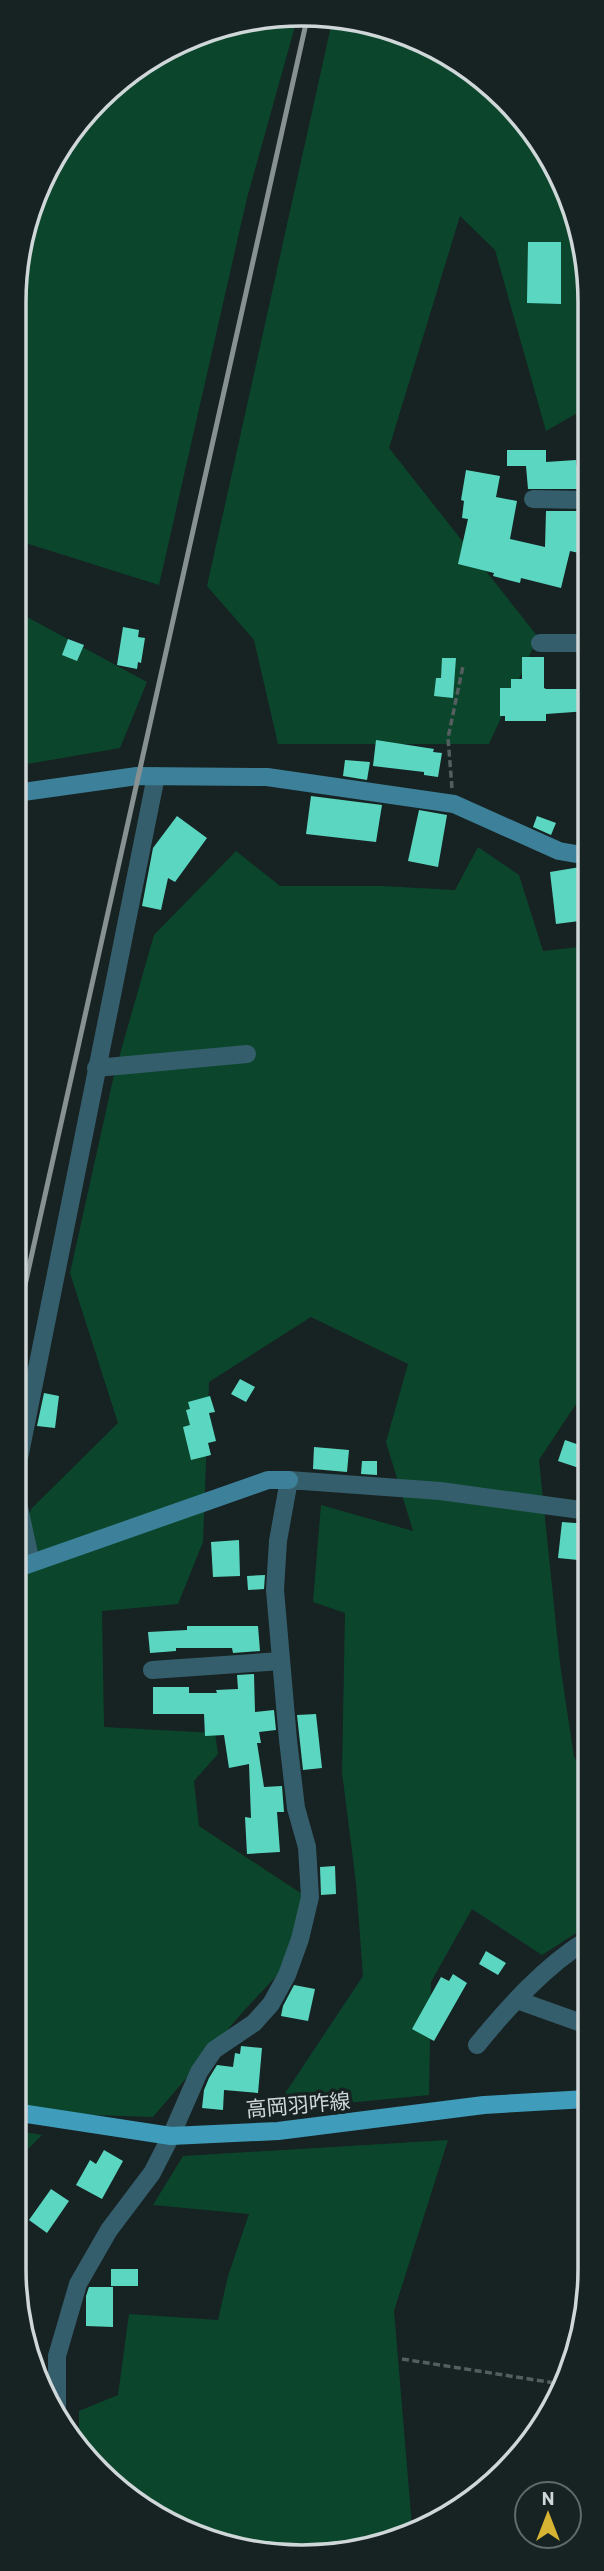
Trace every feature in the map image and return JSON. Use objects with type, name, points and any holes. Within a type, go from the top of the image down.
[{"type":"main road","name":"高岡羽咋線","points":[[26,2114],[171,2136],[278,2131],[484,2105],[578,2100]]},
{"type":"street","points":[[533,499],[578,500]]},
{"type":"street","points":[[540,643],[578,643]]},
{"type":"street","points":[[26,792],[137,776],[267,778],[454,804],[559,851],[578,854]]},
{"type":"street","points":[[26,1422],[156,776]]},
{"type":"street","points":[[96,1068],[247,1054]]},
{"type":"street","points":[[26,1565],[268,1480],[440,1491],[578,1510]]},
{"type":"street","points":[[57,2395],[57,2356],[78,2284],[108,2230],[152,2173],[199,2072],[214,2050],[254,2023],[271,2004],[300,1939],[310,1898],[307,1847],[296,1808],[291,1768],[275,1590],[278,1541],[289,1480]]},
{"type":"street","points":[[152,1670],[281,1661]]},
{"type":"street","points":[[477,2045],[517,2000],[578,1947]]},
{"type":"street","points":[[517,2000],[578,2022]]},
{"type":"path","points":[[454,804],[448,738],[463,666]]},
{"type":"path","points":[[402,2359],[553,2383]]},
{"type":"green space","points":[[295,26],[247,198],[159,585],[26,543],[26,302],[36,231],[47,196],[63,164],[95,120],[134,83],[164,63],[213,41],[248,32]]},
{"type":"green space","points":[[331,28],[373,36],[408,47],[440,63],[470,83],[497,107],[521,134],[541,164],[557,196],[572,248],[578,302],[578,413],[546,431],[495,250],[460,216],[389,448],[538,637],[489,744],[278,744],[254,640],[207,586]]},
{"type":"green space","points":[[26,616],[147,682],[120,748],[26,764]]},
{"type":"green space","points":[[478,847],[519,875],[543,951],[578,947],[578,1401],[539,1460],[560,1664],[574,1757],[578,1763],[578,1932],[542,1955],[472,1909],[431,1982],[429,2095],[274,2110],[363,1976],[356,1883],[342,1772],[345,1613],[313,1602],[321,1505],[413,1531],[386,1442],[408,1364],[311,1317],[209,1382],[203,1542],[178,1604],[102,1611],[104,1727],[215,1733],[218,1754],[194,1781],[199,1826],[302,1894],[294,1957],[153,2117],[92,2115],[26,2106],[26,1519],[32,1508],[118,1423],[70,1273],[114,1075],[154,935],[236,851],[280,886],[382,886],[455,890]]},
{"type":"green space","points":[[26,2132],[42,2135],[26,2151]]},
{"type":"green space","points":[[448,2140],[394,2311],[412,2522],[373,2535],[320,2544],[284,2544],[231,2535],[196,2524],[164,2508],[134,2488],[107,2464],[79,2431],[79,2411],[118,2395],[129,2314],[218,2320],[228,2276],[249,2214],[153,2205],[183,2156]]},
{"type":"building","points":[[528,242],[561,242],[561,304],[527,303]]},
{"type":"building","points":[[507,450],[546,450],[546,462],[576,460],[578,489],[528,489],[526,466],[507,466]]},
{"type":"building","points":[[466,470],[500,476],[496,497],[517,501],[510,539],[545,547],[546,511],[578,511],[578,553],[570,551],[561,588],[521,578],[520,583],[458,564],[468,519],[462,518],[464,501],[461,500]]},
{"type":"building","points":[[123,627],[139,630],[138,637],[145,638],[141,663],[138,662],[137,669],[117,665]]},
{"type":"building","points":[[68,639],[84,645],[77,661],[62,655]]},
{"type":"building","points":[[522,657],[544,657],[544,688],[578,689],[578,712],[546,714],[546,721],[505,721],[505,716],[500,716],[500,688],[511,688],[511,679],[522,679]]},
{"type":"building","points":[[442,658],[456,658],[453,698],[434,696],[436,678],[441,678]]},
{"type":"building","points":[[376,740],[434,749],[433,752],[442,753],[438,777],[424,775],[424,772],[373,766]]},
{"type":"building","points":[[345,760],[370,762],[367,780],[343,776]]},
{"type":"building","points":[[311,796],[382,805],[376,842],[306,834]]},
{"type":"building","points":[[419,810],[447,815],[438,867],[408,861]]},
{"type":"building","points":[[177,816],[207,838],[175,882],[168,878],[161,910],[142,906],[153,848]]},
{"type":"building","points":[[537,816],[556,823],[551,835],[533,827]]},
{"type":"building","points":[[578,867],[578,921],[556,924],[550,872]]},
{"type":"building","points":[[240,1379],[255,1387],[246,1402],[231,1394]]},
{"type":"building","points":[[44,1393],[59,1396],[55,1428],[37,1426]]},
{"type":"building","points":[[210,1396],[215,1412],[209,1413],[216,1441],[208,1443],[211,1455],[191,1460],[183,1427],[190,1425],[186,1410],[190,1409],[188,1402]]},
{"type":"building","points":[[565,1440],[578,1445],[578,1468],[558,1461]]},
{"type":"building","points":[[314,1447],[349,1450],[347,1472],[313,1469]]},
{"type":"building","points":[[362,1461],[377,1461],[377,1475],[361,1474]]},
{"type":"building","points":[[562,1522],[578,1523],[578,1560],[558,1558]]},
{"type":"building","points":[[239,1540],[240,1576],[213,1577],[211,1542]]},
{"type":"building","points":[[265,1575],[264,1589],[248,1590],[247,1576]]},
{"type":"building","points":[[187,1626],[258,1626],[260,1651],[233,1653],[232,1648],[176,1648],[176,1651],[150,1653],[148,1632],[187,1630]]},
{"type":"building","points":[[254,1674],[255,1712],[274,1710],[276,1730],[259,1732],[261,1743],[257,1743],[264,1787],[282,1786],[284,1812],[277,1812],[280,1852],[247,1854],[245,1817],[251,1818],[249,1764],[229,1768],[224,1735],[205,1736],[204,1714],[153,1714],[153,1687],[189,1687],[189,1693],[217,1693],[216,1690],[238,1689],[237,1675]]},
{"type":"building","points":[[316,1714],[322,1768],[303,1770],[297,1715]]},
{"type":"building","points":[[335,1866],[336,1894],[321,1895],[320,1867]]},
{"type":"building","points":[[486,1951],[506,1963],[498,1975],[479,1964]]},
{"type":"building","points":[[453,1974],[467,1983],[434,2041],[412,2029],[441,1977],[449,1981]]},
{"type":"building","points":[[294,1985],[315,1989],[308,2021],[281,2016]]},
{"type":"building","points":[[241,2046],[262,2048],[258,2093],[224,2090],[223,2110],[202,2108],[204,2090],[217,2065],[233,2067],[235,2053],[240,2054]]},
{"type":"building","points":[[104,2150],[123,2161],[102,2199],[76,2185],[90,2160],[96,2164]]},
{"type":"building","points":[[51,2189],[69,2201],[47,2233],[29,2220]]},
{"type":"building","points":[[111,2269],[138,2269],[138,2286],[111,2286]]},
{"type":"building","points":[[89,2287],[113,2287],[113,2327],[86,2326],[86,2296]]},
{"type":"railway","points":[[26,1281],[305,26]]}]
